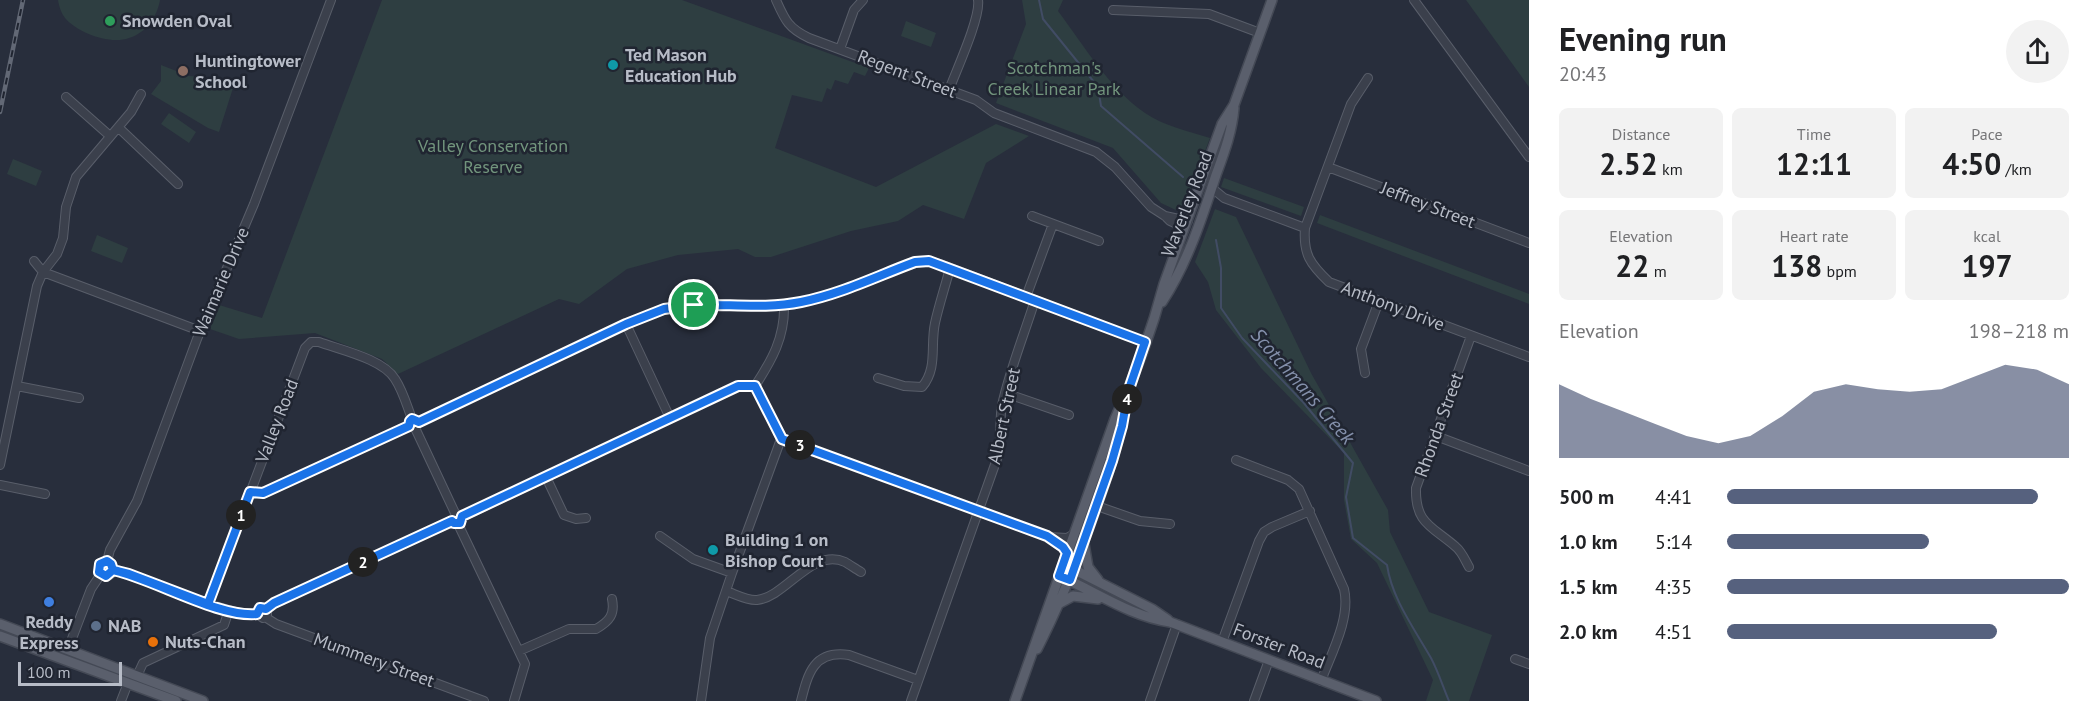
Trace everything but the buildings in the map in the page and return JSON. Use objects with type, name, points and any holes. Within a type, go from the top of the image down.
[{"type":"main road","name":"Waverley Road","points":[[1015,701],[1115,420],[1128,392],[1222,124],[1234,105],[1272,0]]},
{"type":"main road","name":"Waverley Road","points":[[1157,309],[1173,284],[1209,199],[1233,123],[1234,105]]},
{"type":"main road","points":[[1186,224],[1198,227]]},
{"type":"main road","name":"Waverley Road","points":[[1026,672],[1070,580],[1097,506],[1122,426],[1128,392]]},
{"type":"main road","points":[[1086,501],[1097,506]]},
{"type":"main road","points":[[1084,539],[1088,567],[1101,584]]},
{"type":"main road","name":"Forster Road","points":[[1063,564],[1152,609],[1174,623],[1359,698],[1376,701]]},
{"type":"main road","name":"Forster Road","points":[[1059,576],[1149,619],[1174,623]]},
{"type":"main road","points":[[1060,603],[1073,596],[1106,600]]},
{"type":"main road","points":[[0,624],[203,701]]},
{"type":"main road","points":[[0,636],[176,701]]},
{"type":"main road","points":[[67,661],[68,649]]},
{"type":"street","name":"Waimarie Drive","points":[[107,561],[110,550],[137,501],[200,331],[254,204],[331,0]]},
{"type":"street","name":"Regent Street","points":[[776,0],[788,24],[797,32],[976,100],[1000,116],[1096,152],[1115,167],[1151,207],[1170,221],[1186,224]]},
{"type":"street","points":[[840,49],[854,10],[863,0]]},
{"type":"street","points":[[949,90],[979,6],[978,0]]},
{"type":"street","points":[[1414,0],[1529,157]]},
{"type":"street","points":[[1113,10],[1209,14],[1260,33]]},
{"type":"street","points":[[1212,188],[1224,198],[1305,228],[1352,104],[1368,78]]},
{"type":"street","points":[[0,465],[37,286],[43,272],[57,254],[63,238],[66,207],[76,177],[119,128],[141,94]]},
{"type":"street","points":[[66,97],[110,136]]},
{"type":"street","points":[[119,128],[178,184]]},
{"type":"street","name":"Jeffrey Street","points":[[1328,167],[1529,243]]},
{"type":"street","points":[[1209,199],[1224,198]]},
{"type":"street","points":[[1032,216],[1099,241]]},
{"type":"street","points":[[1026,297],[1053,224]]},
{"type":"street","name":"Anthony Drive","points":[[1305,228],[1306,252],[1314,267],[1329,282],[1529,357]]},
{"type":"street","points":[[34,261],[43,272],[200,331]]},
{"type":"street","points":[[250,492],[263,493],[626,324],[664,309],[694,305],[784,305],[833,294],[915,262],[929,261],[950,268],[1145,342]]},
{"type":"street","points":[[878,378],[913,388],[922,387],[930,378],[933,366],[934,326],[950,268]]},
{"type":"street","name":"Albert Street","points":[[911,701],[1001,446],[999,422],[1005,393],[1035,300]]},
{"type":"street","points":[[1365,373],[1361,349],[1379,301]]},
{"type":"street","points":[[755,386],[773,359],[784,317],[784,305]]},
{"type":"street","points":[[626,324],[670,418]]},
{"type":"street","name":"Rhonda Street","points":[[1469,567],[1458,549],[1420,517],[1416,504],[1416,488],[1471,336]]},
{"type":"street","name":"Valley Road","points":[[208,604],[305,348],[311,342],[320,342],[379,363],[388,370],[396,380],[414,424]]},
{"type":"street","points":[[17,386],[79,398]]},
{"type":"street","points":[[263,613],[274,603],[738,386],[755,386]]},
{"type":"street","points":[[755,386],[782,439],[1047,536],[1067,538],[1074,534]]},
{"type":"street","points":[[1005,393],[1069,416]]},
{"type":"street","points":[[414,424],[525,664],[514,701]]},
{"type":"street","points":[[1436,436],[1529,471]]},
{"type":"street","points":[[701,701],[710,638],[782,439]]},
{"type":"street","points":[[1236,460],[1288,480],[1299,489],[1344,589],[1347,601],[1346,614],[1321,681]]},
{"type":"street","points":[[546,477],[564,515],[576,519],[586,518]]},
{"type":"street","points":[[0,485],[45,494]]},
{"type":"street","points":[[1097,506],[1140,521],[1170,524]]},
{"type":"street","points":[[1222,642],[1264,532],[1310,511]]},
{"type":"street","points":[[660,536],[693,559],[732,573]]},
{"type":"street","points":[[1047,536],[1063,547],[1067,553]]},
{"type":"street","points":[[68,649],[91,589],[101,574],[99,566],[102,562],[107,561],[113,570],[107,576],[101,574]]},
{"type":"street","points":[[726,591],[755,600],[767,597],[803,570],[824,561],[843,561],[861,572]]},
{"type":"street","name":"Mummery Street","points":[[113,570],[208,604],[247,615],[263,613],[276,624],[484,701]]},
{"type":"street","points":[[519,651],[569,629],[596,629],[605,624],[612,616],[612,599]]},
{"type":"street","points":[[137,676],[143,663],[224,625],[229,610]]},
{"type":"street","points":[[1150,701],[1174,623]]},
{"type":"street","points":[[801,701],[807,676],[815,664],[824,657],[837,653],[849,655],[918,680]]},
{"type":"street","points":[[1515,658],[1529,664]]},
{"type":"street","points":[[1254,701],[1269,660]]},
{"type":"street","points":[[122,701],[128,683]]},
{"type":"green space","name":"Snowden Oval","points":[[58,0],[160,0],[153,18],[141,32],[129,38],[113,40],[86,33],[71,23],[62,14]]},
{"type":"green space","name":"Valley Conservation Reserve","points":[[382,0],[682,0],[869,68],[865,76],[854,72],[848,84],[835,80],[831,90],[827,88],[822,102],[792,95],[775,148],[876,187],[996,124],[1029,136],[986,163],[964,219],[923,205],[898,221],[851,231],[771,257],[755,257],[738,249],[678,255],[627,269],[579,304],[559,299],[398,374],[382,359],[315,333],[239,339],[210,329],[219,305],[262,318]]},
{"type":"green space","name":"Scotchman's Creek Linear Park","points":[[1022,0],[1063,0],[1058,11],[1108,79],[1132,103],[1160,121],[1210,138],[1183,210],[1178,211],[1161,203],[1113,148],[996,103],[1026,24]]},
{"type":"green space","points":[[1466,0],[1529,0],[1529,87]]},
{"type":"green space","points":[[906,21],[936,33],[931,47],[901,36]]},
{"type":"green space","points":[[161,65],[189,76],[201,77],[233,88],[219,132],[208,128],[151,94],[161,81]]},
{"type":"green space","points":[[169,113],[196,132],[189,143],[161,124]]},
{"type":"green space","points":[[13,159],[42,171],[36,186],[7,174]]},
{"type":"green space","points":[[1224,178],[1304,207],[1301,216],[1221,187]]},
{"type":"green space","points":[[1215,209],[1236,217],[1311,373],[1388,510],[1390,532],[1429,612],[1492,635],[1469,701],[1426,701],[1433,680],[1377,563],[1351,539],[1344,500],[1344,453],[1261,368],[1216,310],[1208,282],[1195,262]]},
{"type":"green space","points":[[1320,215],[1529,294],[1529,304],[1317,223]]},
{"type":"green space","points":[[97,235],[128,248],[122,263],[91,251]]},
{"type":"waterway","name":"Scotchmans Creek","points":[[1039,0],[1043,19],[1098,87],[1101,106],[1183,177]]},
{"type":"waterway","name":"Scotchmans Creek","points":[[1216,240],[1221,268],[1221,308],[1242,338],[1303,402],[1353,463],[1346,497],[1353,538],[1387,565],[1399,601],[1434,663],[1449,701]]},
{"type":"railway","points":[[0,112],[23,0]]},
{"type":"place","name":"Snowden Oval","points":[[110,21]]},
{"type":"place","name":"Ted Mason Education Hub","points":[[613,65]]},
{"type":"place","name":"Huntingtower School","points":[[183,71]]},
{"type":"place","name":"Building 1 on Bishop Court","points":[[713,550]]},
{"type":"place","name":"Reddy Express","points":[[49,602]]},
{"type":"place","name":"NAB","points":[[96,626]]},
{"type":"place","name":"Nuts-Chan","points":[[153,642]]},
{"type":"route","points":[[694,305],[664,309],[626,324],[419,422],[412,419],[409,426],[263,493],[250,492],[208,604],[113,570],[107,561],[100,564],[99,572],[104,576],[110,575],[113,570],[129,574],[208,604],[247,615],[257,614],[260,608],[266,609],[274,603],[452,521],[456,524],[460,523],[462,516],[738,386],[755,386],[782,439],[1047,536],[1063,547],[1067,553],[1059,576],[1070,580],[1112,461],[1122,426],[1128,392],[1145,342],[929,261],[915,262],[833,294],[801,302],[761,306],[694,305]]}]
